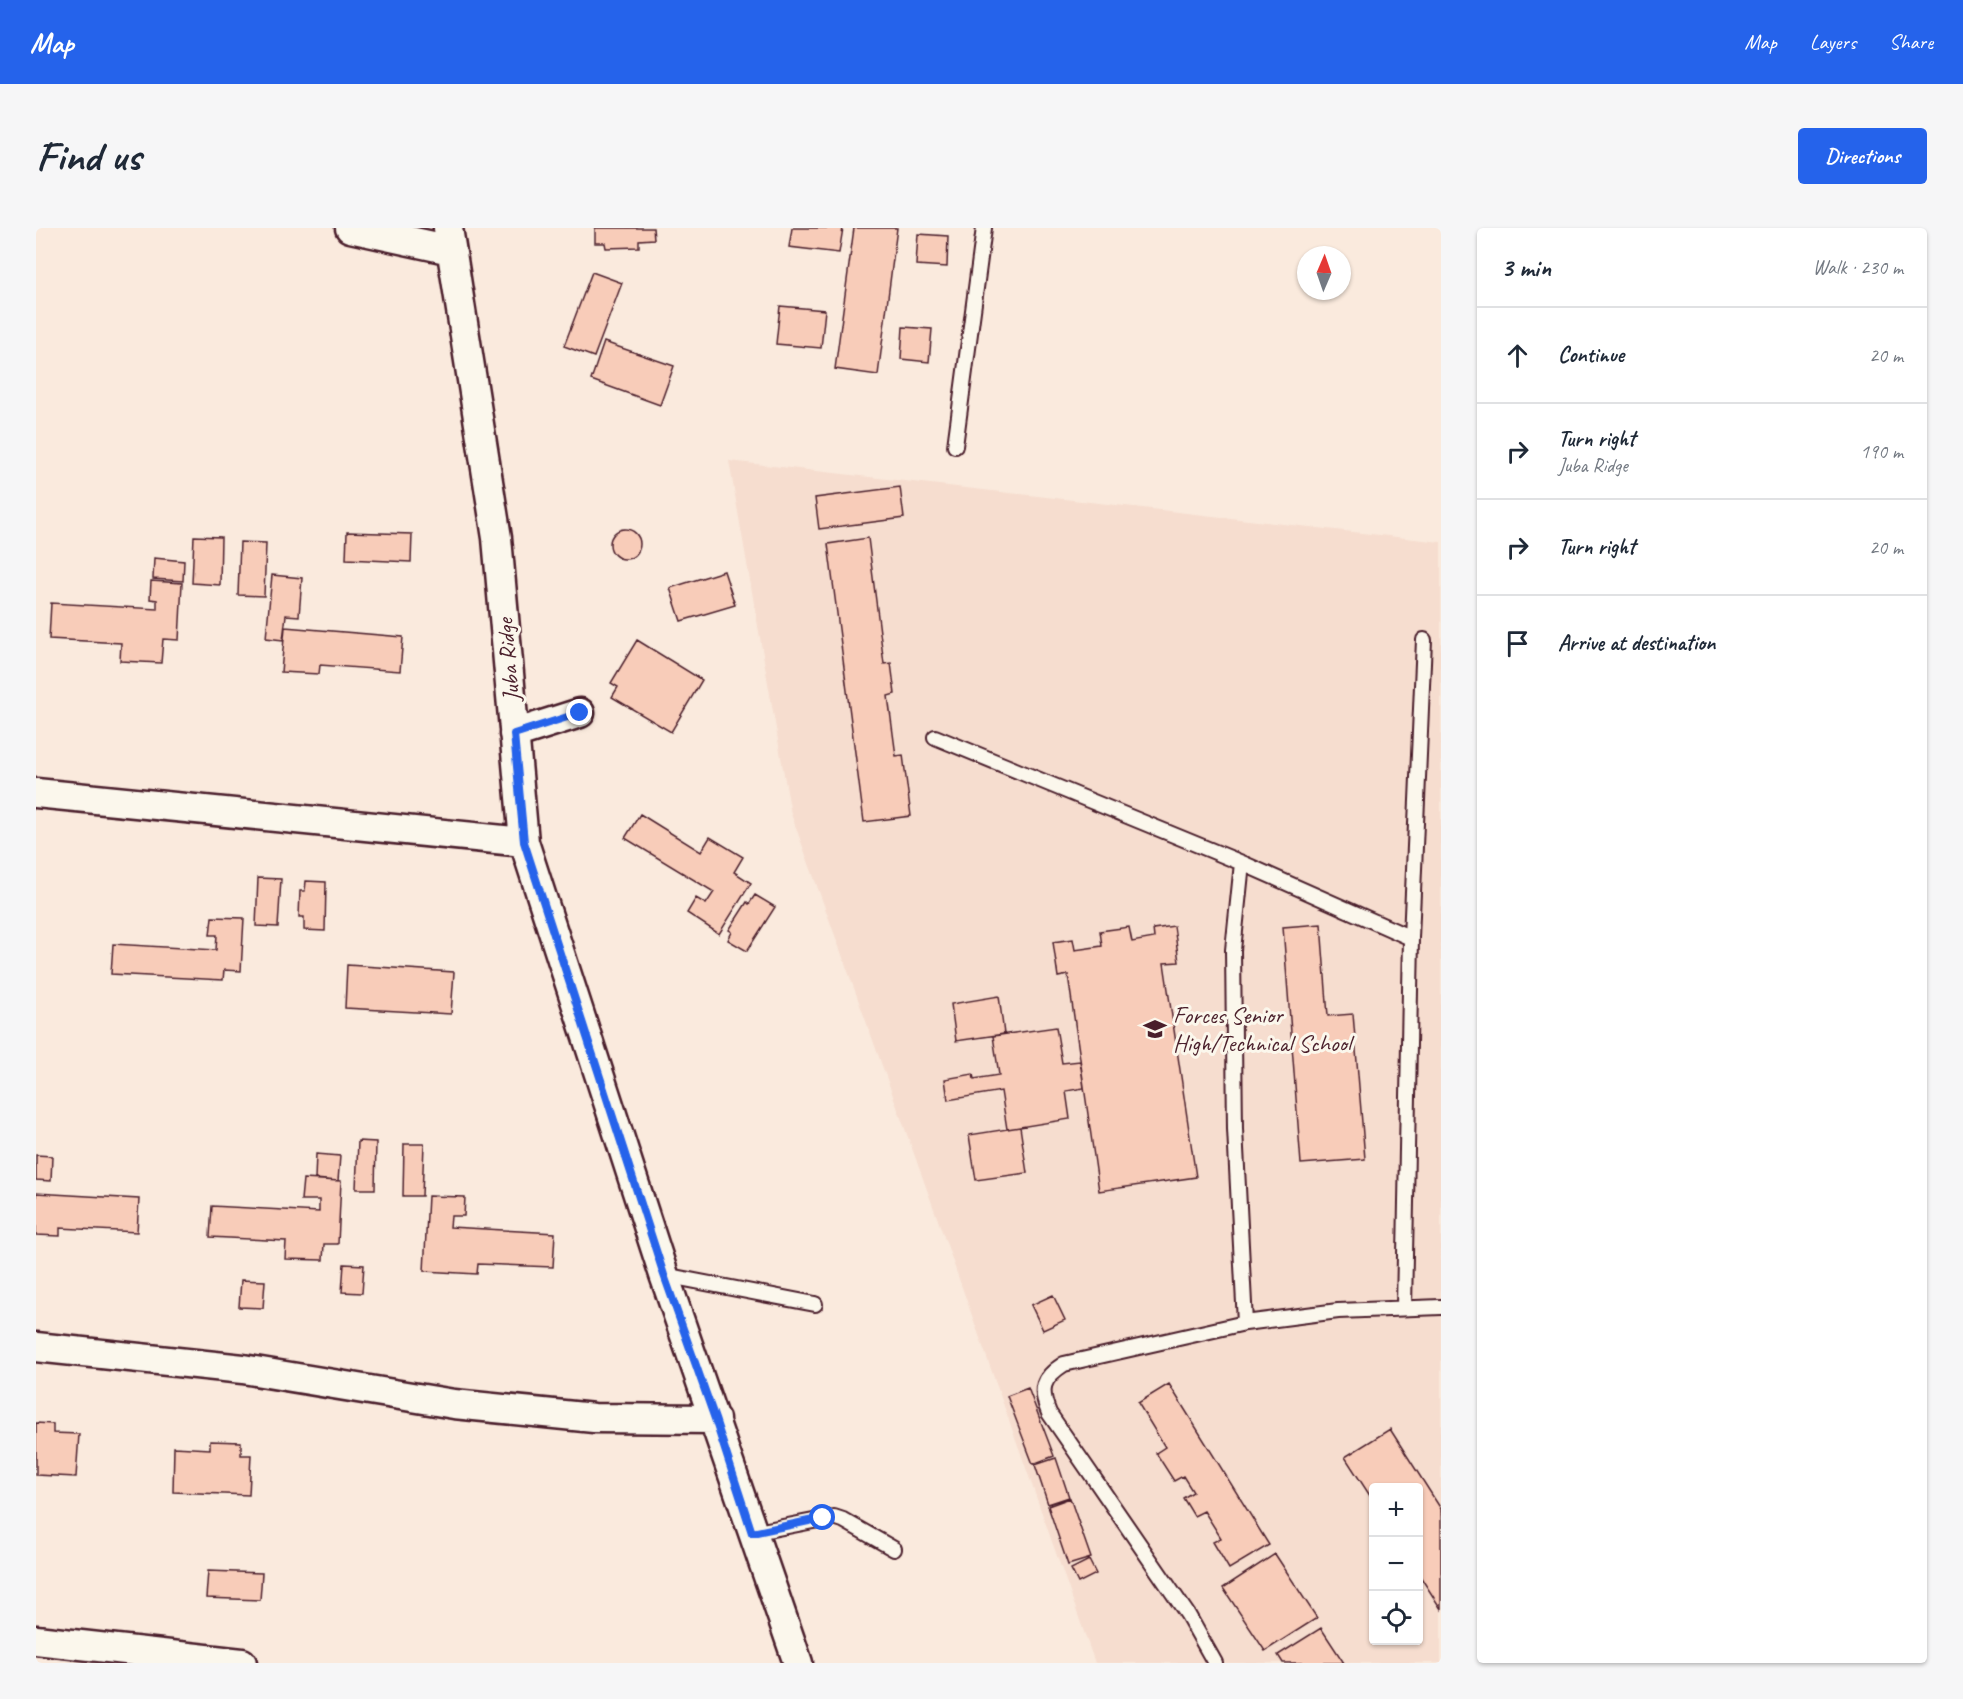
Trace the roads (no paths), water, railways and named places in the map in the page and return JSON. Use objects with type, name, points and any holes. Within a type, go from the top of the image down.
[{"type":"street","points":[[350,228],[450,239]]},
{"type":"street","name":"Juba Ridge","points":[[450,239],[497,538],[524,842],[664,1275],[798,1663]]},
{"type":"street","points":[[514,734],[580,713]]},
{"type":"street","points":[[36,793],[524,842]]},
{"type":"street","points":[[36,1347],[243,1369],[454,1404],[594,1418],[715,1419]]},
{"type":"street","points":[[36,1640],[242,1663]]},
{"type":"lane","points":[[955,446],[984,228]]},
{"type":"lane","points":[[1404,1308],[1411,938],[1424,640]]},
{"type":"lane","points":[[935,737],[1242,863],[1411,938]]},
{"type":"lane","points":[[1242,863],[1233,950],[1235,1129],[1245,1323]]},
{"type":"lane","points":[[664,1275],[815,1304]]},
{"type":"lane","points":[[1215,1663],[1188,1615],[1049,1413],[1043,1399],[1044,1384],[1052,1372],[1064,1364],[1245,1323],[1338,1311],[1441,1307]]},
{"type":"lane","points":[[752,1533],[834,1517],[894,1549]]},
{"type":"place","name":"Forces Senior High/Technical School","points":[[1155,1029]]}]
